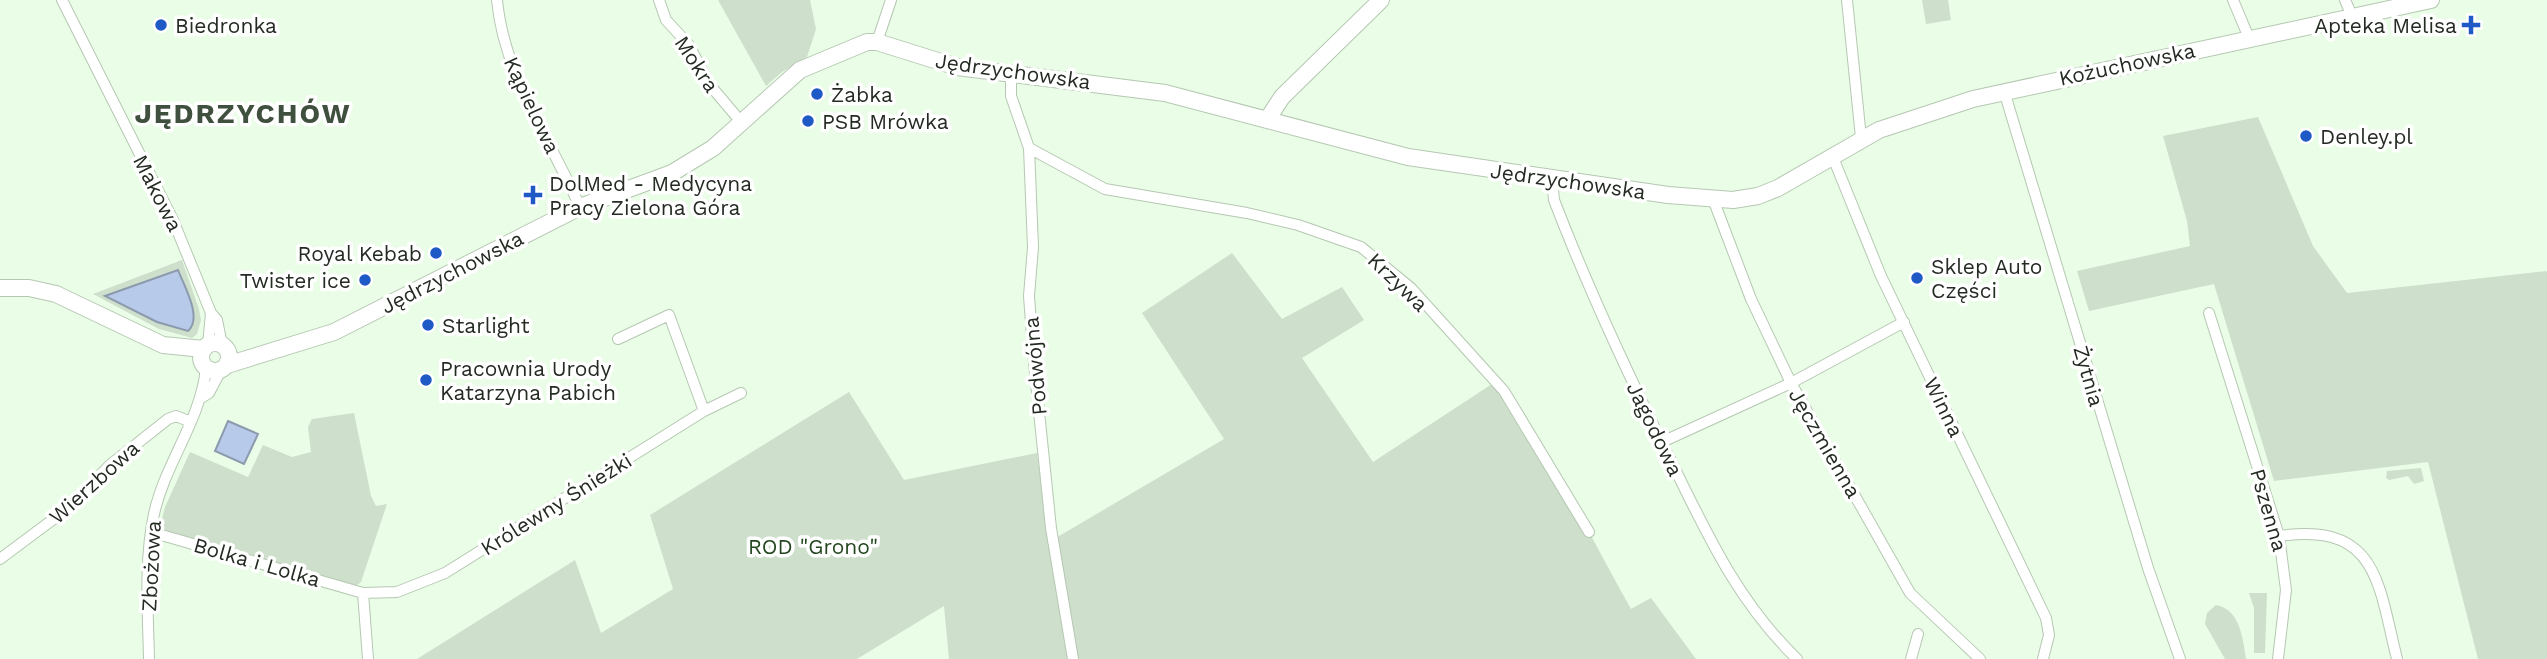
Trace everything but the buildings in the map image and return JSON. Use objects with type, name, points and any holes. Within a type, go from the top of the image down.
[{"type":"main road","points":[[1267,120],[1282,97],[1381,0]]},
{"type":"main road","name":"Kożuchowska","points":[[1832,155],[1861,138],[1909,118],[2004,91],[2431,0]]},
{"type":"main road","name":"Jędrzychowska","points":[[0,288],[29,288],[56,294],[173,348],[182,355],[215,357],[256,354],[305,342],[334,332],[580,207],[672,173],[700,158],[800,70],[858,44],[877,42],[957,67],[1165,93],[1385,153],[1713,200],[1747,199],[1769,193],[1832,155]]},
{"type":"street","name":"Makowa","points":[[62,0],[173,220],[211,313],[217,320],[215,357]]},
{"type":"street","name":"Kąpielowa","points":[[497,0],[500,29],[514,72],[580,207]]},
{"type":"street","name":"Mokra","points":[[659,0],[666,20],[689,45],[709,84],[742,123]]},
{"type":"street","points":[[877,42],[891,0]]},
{"type":"street","points":[[1847,0],[1861,138]]},
{"type":"street","points":[[2233,0],[2249,38]]},
{"type":"street","points":[[2345,0],[2352,16]]},
{"type":"street","name":"Podwójna","points":[[1011,75],[1012,96],[1029,148],[1033,247],[1029,296],[1034,363],[1051,528],[1073,659]]},
{"type":"street","name":"Żytnia","points":[[2004,91],[2148,568],[2180,659]]},
{"type":"street","name":"Krzywa","points":[[1029,148],[1105,189],[1259,215],[1361,247],[1411,288],[1504,391],[1589,532]]},
{"type":"street","name":"Winna","points":[[1832,155],[1904,322],[2046,618],[2049,635],[2043,659]]},
{"type":"street","name":"Jagodowa","points":[[1552,179],[1554,200],[1597,304],[1662,442],[1740,594],[1773,635],[1797,659]]},
{"type":"street","name":"Jęczmienna","points":[[1713,200],[1751,299],[1791,383],[1910,593],[1980,659]]},
{"type":"street","name":"Pszenna","points":[[2209,313],[2279,536],[2286,590],[2277,659]]},
{"type":"street","points":[[618,339],[669,315],[705,411]]},
{"type":"street","points":[[1662,442],[1791,383],[1904,322]]},
{"type":"street","name":"Zbożowa","points":[[149,659],[148,578],[151,532],[160,494],[201,398],[209,393],[215,357]]},
{"type":"street","name":"Królewny Śnieżki","points":[[363,593],[397,592],[446,573],[705,411],[741,393]]},
{"type":"street","name":"Wierzbowa","points":[[0,559],[67,509],[110,465],[168,419],[176,416],[191,422]]},
{"type":"street","name":"Bolka i Lolka","points":[[151,532],[363,593]]},
{"type":"street","points":[[2279,536],[2299,533],[2331,536],[2346,540],[2361,552],[2372,568],[2397,659]]},
{"type":"street","points":[[363,593],[368,659]]},
{"type":"street","points":[[1911,659],[1918,634]]},
{"type":"green space","points":[[718,0],[810,0],[816,29],[807,57],[782,72],[766,86]]},
{"type":"green space","points":[[1922,0],[1948,0],[1951,20],[1926,24]]},
{"type":"green space","points":[[2258,117],[2313,246],[2347,293],[2547,271],[2547,659],[2478,659],[2428,462],[2274,481],[2214,284],[2089,311],[2077,271],[2190,246],[2187,221],[2163,136]]},
{"type":"green space","name":"ROD \"Grono\"","points":[[1232,253],[1282,319],[1342,287],[1364,320],[1302,358],[1373,462],[1492,384],[1550,464],[1631,609],[1651,598],[1696,659],[949,659],[944,606],[857,659],[417,659],[575,560],[601,633],[673,589],[650,515],[849,392],[904,480],[1037,453],[1049,542],[1224,439],[1142,313]]},
{"type":"green space","points":[[182,260],[201,320],[197,334],[192,338],[159,329],[93,294]]},
{"type":"green space","points":[[354,413],[371,496],[376,506],[387,504],[361,582],[355,587],[164,530],[161,523],[165,507],[190,452],[248,477],[263,445],[292,457],[311,452],[308,427],[312,419]]},
{"type":"green space","points":[[2421,468],[2424,481],[2414,484],[2408,476],[2389,480],[2386,478],[2387,471]]},
{"type":"green space","points":[[2249,593],[2267,593],[2265,653],[2254,653],[2254,608]]},
{"type":"green space","points":[[2216,605],[2230,612],[2239,626],[2246,659],[2225,659],[2205,624],[2207,613]]},
{"type":"water","points":[[178,270],[193,310],[194,318],[188,331],[157,322],[105,296]]},
{"type":"water","points":[[228,421],[258,434],[244,464],[215,451]]},
{"type":"place","name":"Biedronka","points":[[161,25]]},
{"type":"place","name":"Apteka Melisa","points":[[2471,25]]},
{"type":"place","name":"Żabka","points":[[817,94]]},
{"type":"place","name":"PSB Mrówka","points":[[808,121]]},
{"type":"place","name":"Denley.pl","points":[[2306,136]]},
{"type":"place","name":"DolMed - Medycyna Pracy Zielona Góra","points":[[533,195]]},
{"type":"place","name":"Royal Kebab","points":[[436,253]]},
{"type":"place","name":"Sklep Auto Części","points":[[1917,278]]},
{"type":"place","name":"Twister ice","points":[[365,280]]},
{"type":"place","name":"Starlight","points":[[428,325]]},
{"type":"place","name":"Pracownia Urody Katarzyna Pabich","points":[[426,380]]},
{"type":"district","name":"JĘDRZYCHÓW","points":[[243,113]]}]
